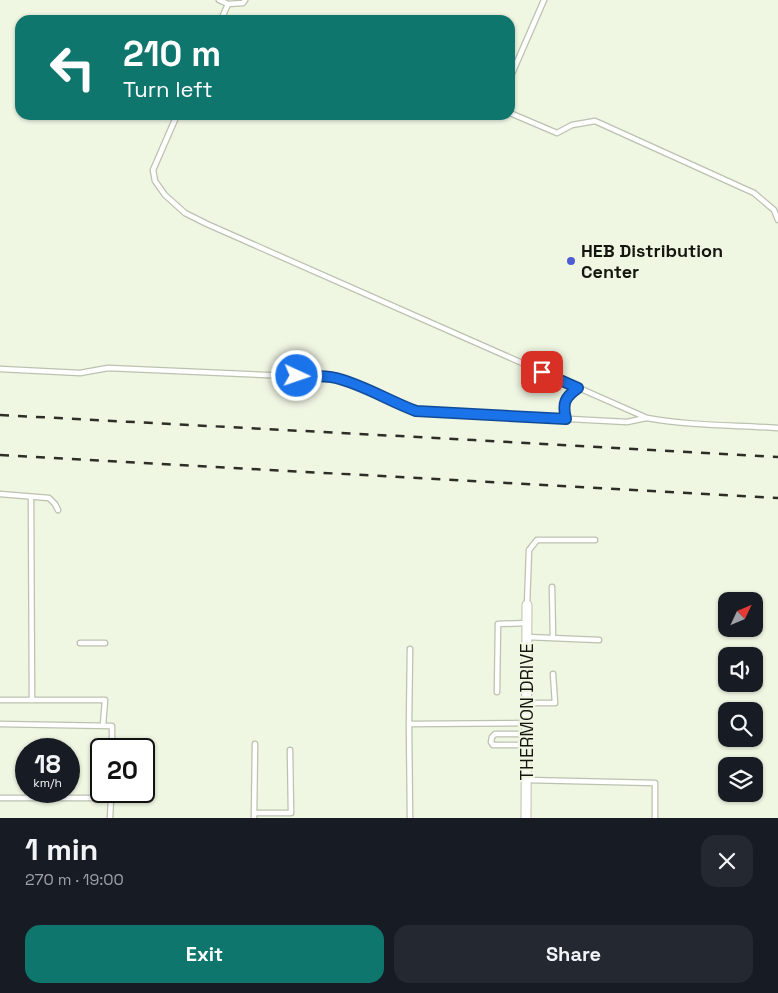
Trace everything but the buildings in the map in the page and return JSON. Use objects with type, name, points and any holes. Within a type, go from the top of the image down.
[{"type":"street","name":"THERMON DRIVE","points":[[526,818],[527,605]]},
{"type":"lane","points":[[219,0],[228,4],[243,3],[245,0]]},
{"type":"lane","points":[[515,67],[544,0]]},
{"type":"lane","points":[[223,15],[228,4]]},
{"type":"lane","points":[[515,115],[557,133],[572,125],[595,122],[754,193],[774,210],[778,220]]},
{"type":"lane","points":[[175,120],[153,170],[155,181],[165,195],[185,213],[254,246],[647,418],[668,422],[778,428]]},
{"type":"lane","points":[[0,369],[80,373],[108,368],[335,378],[356,384],[416,411],[627,422],[647,418]]},
{"type":"lane","points":[[566,419],[564,402],[570,393],[578,388]]},
{"type":"lane","points":[[0,494],[49,498],[58,510]]},
{"type":"lane","points":[[31,497],[32,700]]},
{"type":"lane","points":[[527,605],[528,550],[536,540],[595,540]]},
{"type":"lane","points":[[552,587],[553,638]]},
{"type":"lane","points":[[496,692],[498,624],[527,623]]},
{"type":"lane","points":[[527,637],[600,640]]},
{"type":"lane","points":[[80,643],[106,644]]},
{"type":"lane","points":[[410,649],[410,818]]},
{"type":"lane","points":[[527,703],[554,703],[553,674]]},
{"type":"lane","points":[[0,700],[105,700],[104,725]]},
{"type":"lane","points":[[409,724],[526,723]]},
{"type":"lane","points":[[0,724],[104,725],[112,726],[112,738]]},
{"type":"lane","points":[[526,734],[495,734],[491,742],[493,745],[526,745]]},
{"type":"lane","points":[[255,744],[254,815],[291,813],[290,750]]},
{"type":"lane","points":[[526,780],[655,783],[655,818]]},
{"type":"lane","points":[[0,798],[90,798]]},
{"type":"lane","points":[[110,818],[111,803]]},
{"type":"railway","points":[[0,415],[778,457]]},
{"type":"railway","points":[[0,455],[778,498]]},
{"type":"place","name":"HEB Distribution Center","points":[[571,261]]},
{"type":"route","points":[[297,376],[335,378],[356,384],[416,411],[566,419],[564,402],[570,393],[578,388],[542,372]]}]
